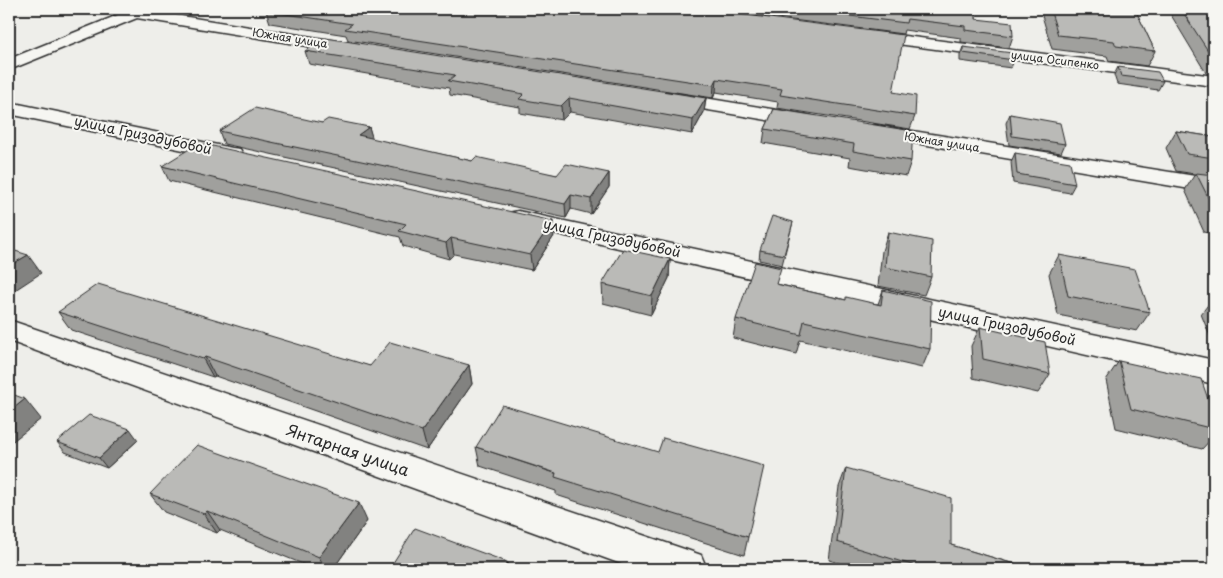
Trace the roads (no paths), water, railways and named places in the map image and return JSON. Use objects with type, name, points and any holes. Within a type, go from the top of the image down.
[{"type":"street","name":"Южная улица","points":[[107,9],[142,11],[371,51]]},
{"type":"street","points":[[9,64],[142,11]]},
{"type":"street","name":"улица Осипенко","points":[[854,34],[1214,81]]},
{"type":"street","points":[[646,95],[822,123]]},
{"type":"street","name":"улица Гризодубовой","points":[[9,108],[252,159]]},
{"type":"street","name":"Южная улица","points":[[861,129],[1214,186]]},
{"type":"street","name":"улица Гризодубовой","points":[[495,213],[1214,372]]},
{"type":"street","name":"Янтарная улица","points":[[9,330],[686,569]]}]
